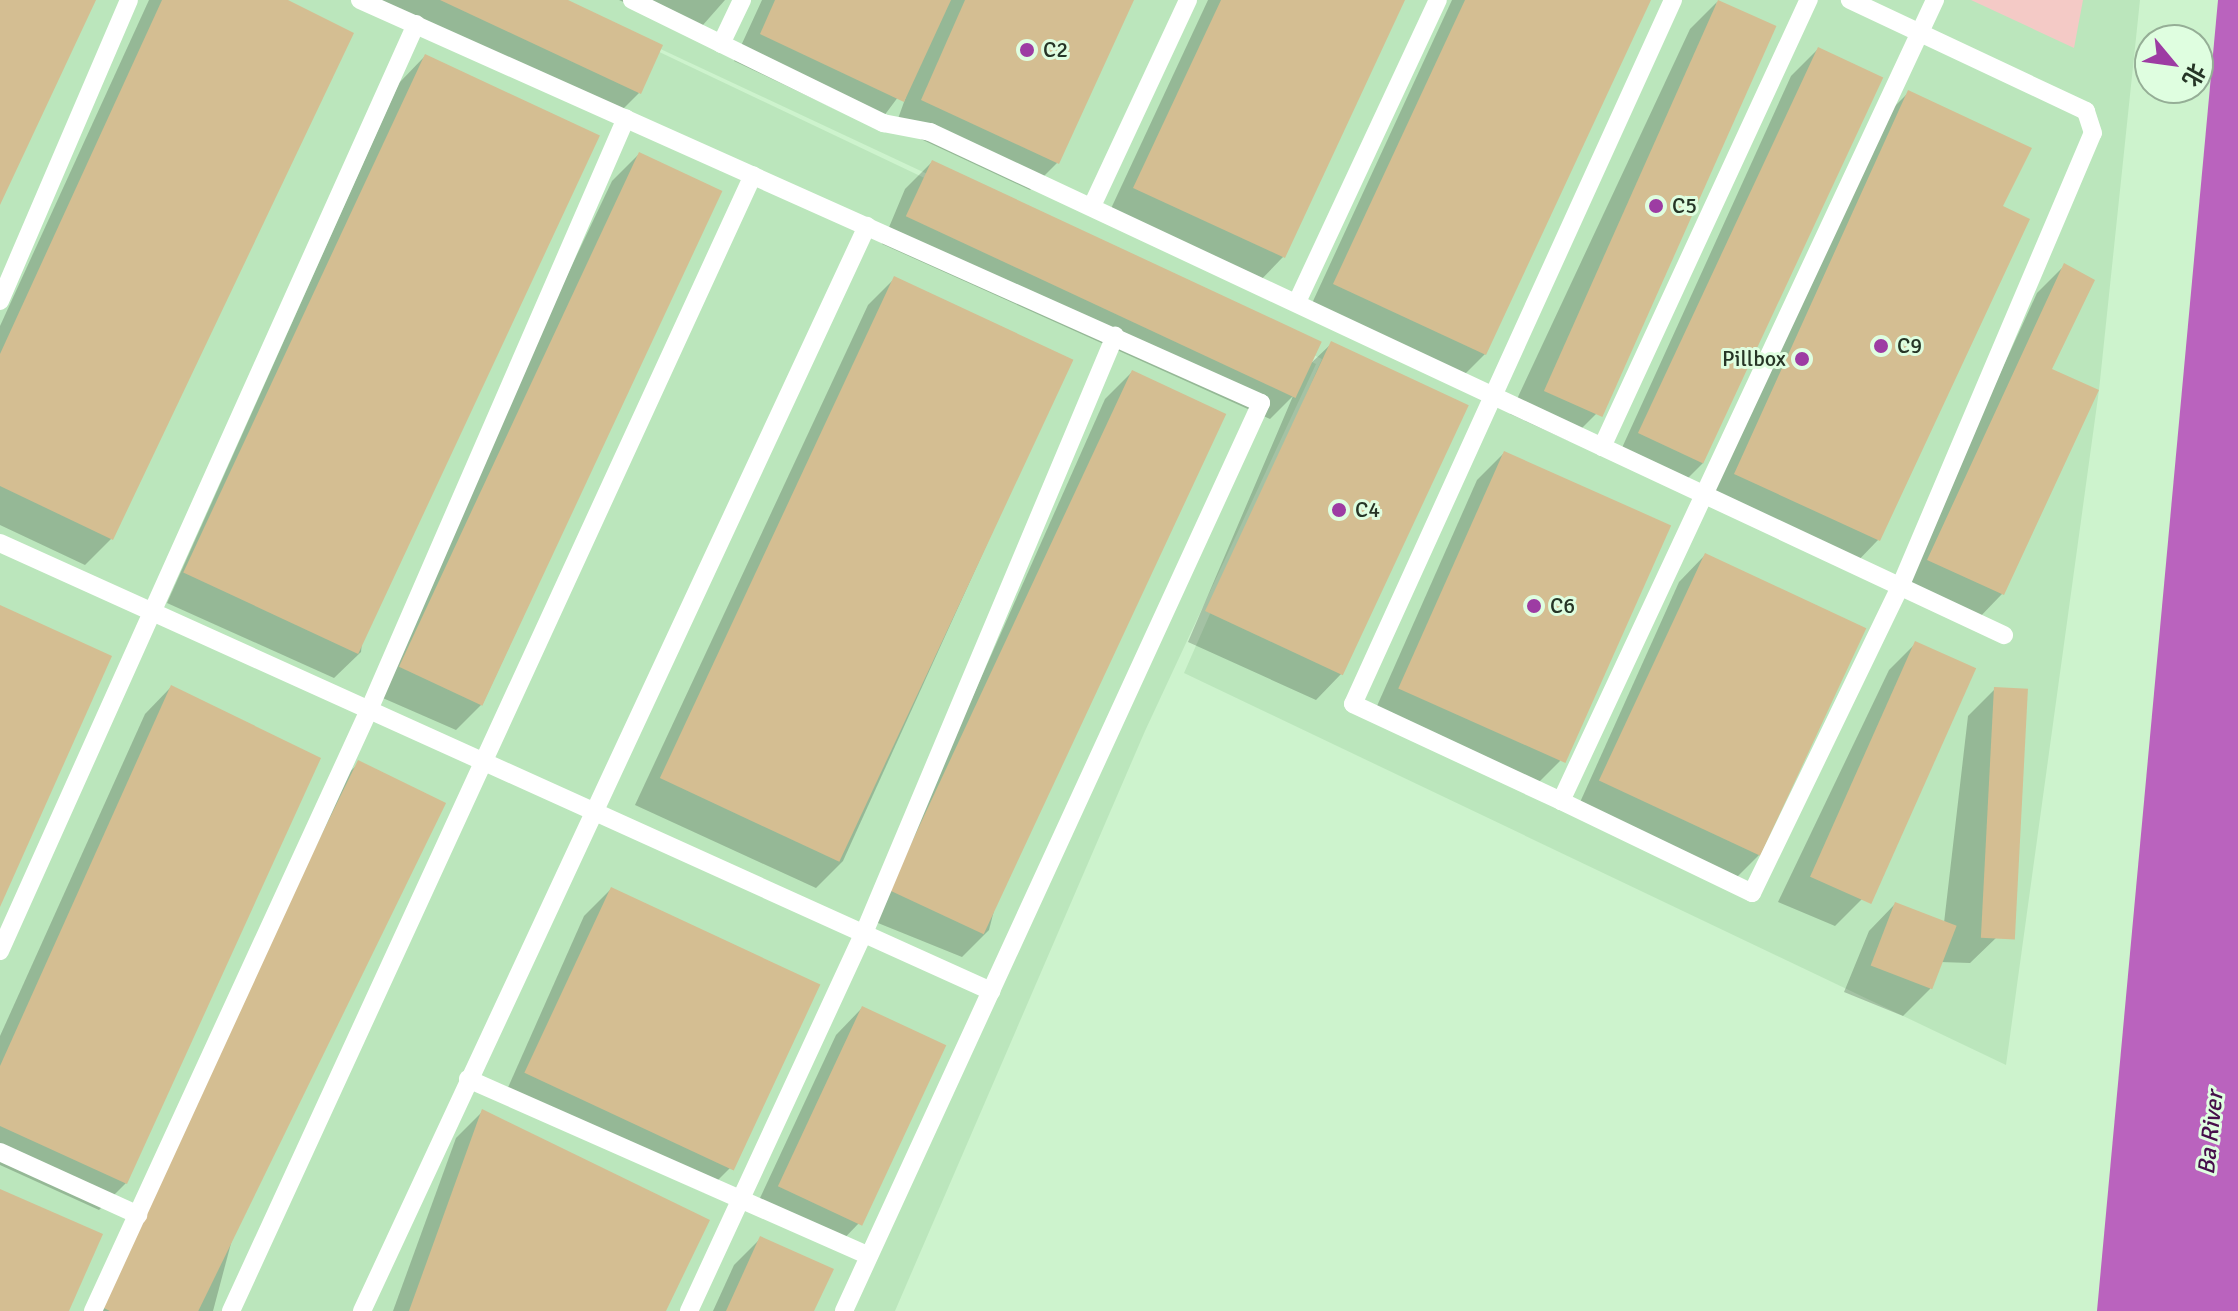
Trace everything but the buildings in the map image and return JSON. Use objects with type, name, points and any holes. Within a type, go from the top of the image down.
[{"type":"lane","points":[[0,301],[129,0]]},
{"type":"lane","points":[[360,0],[1261,403],[844,1311]]},
{"type":"lane","points":[[632,0],[883,123],[930,132],[1092,206],[2004,635]]},
{"type":"lane","points":[[721,44],[742,0]]},
{"type":"lane","points":[[1092,206],[1188,0]]},
{"type":"lane","points":[[1297,302],[1438,0]]},
{"type":"lane","points":[[1673,0],[1353,704],[1752,893],[1900,587],[2093,133],[2086,111],[1850,0]]},
{"type":"lane","points":[[1602,447],[1809,0]]},
{"type":"lane","points":[[1561,801],[1935,0]]},
{"type":"lane","points":[[0,951],[158,613],[416,24]]},
{"type":"lane","points":[[93,1311],[369,710],[626,118]]},
{"type":"lane","points":[[231,1311],[481,761],[753,175]]},
{"type":"lane","points":[[362,1311],[592,811],[867,226]]},
{"type":"lane","points":[[689,1311],[864,933],[1115,336]]},
{"type":"lane","points":[[0,543],[991,991]]},
{"type":"lane","points":[[468,1079],[869,1256]]},
{"type":"lane","points":[[0,1152],[138,1215]]},
{"type":"shaded area","points":[[0,0],[550,0],[1316,364],[1145,731],[895,1311],[0,1311]]},
{"type":"shaded area","points":[[556,0],[2140,0],[2137,24],[2134,24],[2134,57],[2099,390],[2006,1065],[1184,673],[1322,359]]},
{"type":"shaded area","points":[[1971,0],[2083,0],[2074,48]]},
{"type":"water","name":"Ba River","points":[[2218,0],[2238,0],[2238,1311],[2097,1311],[2208,104],[2214,104]]},
{"type":"place","name":"C2","points":[[1027,50]]},
{"type":"place","name":"C5","points":[[1656,206]]},
{"type":"place","name":"C9","points":[[1881,346]]},
{"type":"place","name":"Pillbox","points":[[1802,359]]},
{"type":"place","name":"C4","points":[[1339,510]]},
{"type":"place","name":"C6","points":[[1534,606]]}]
